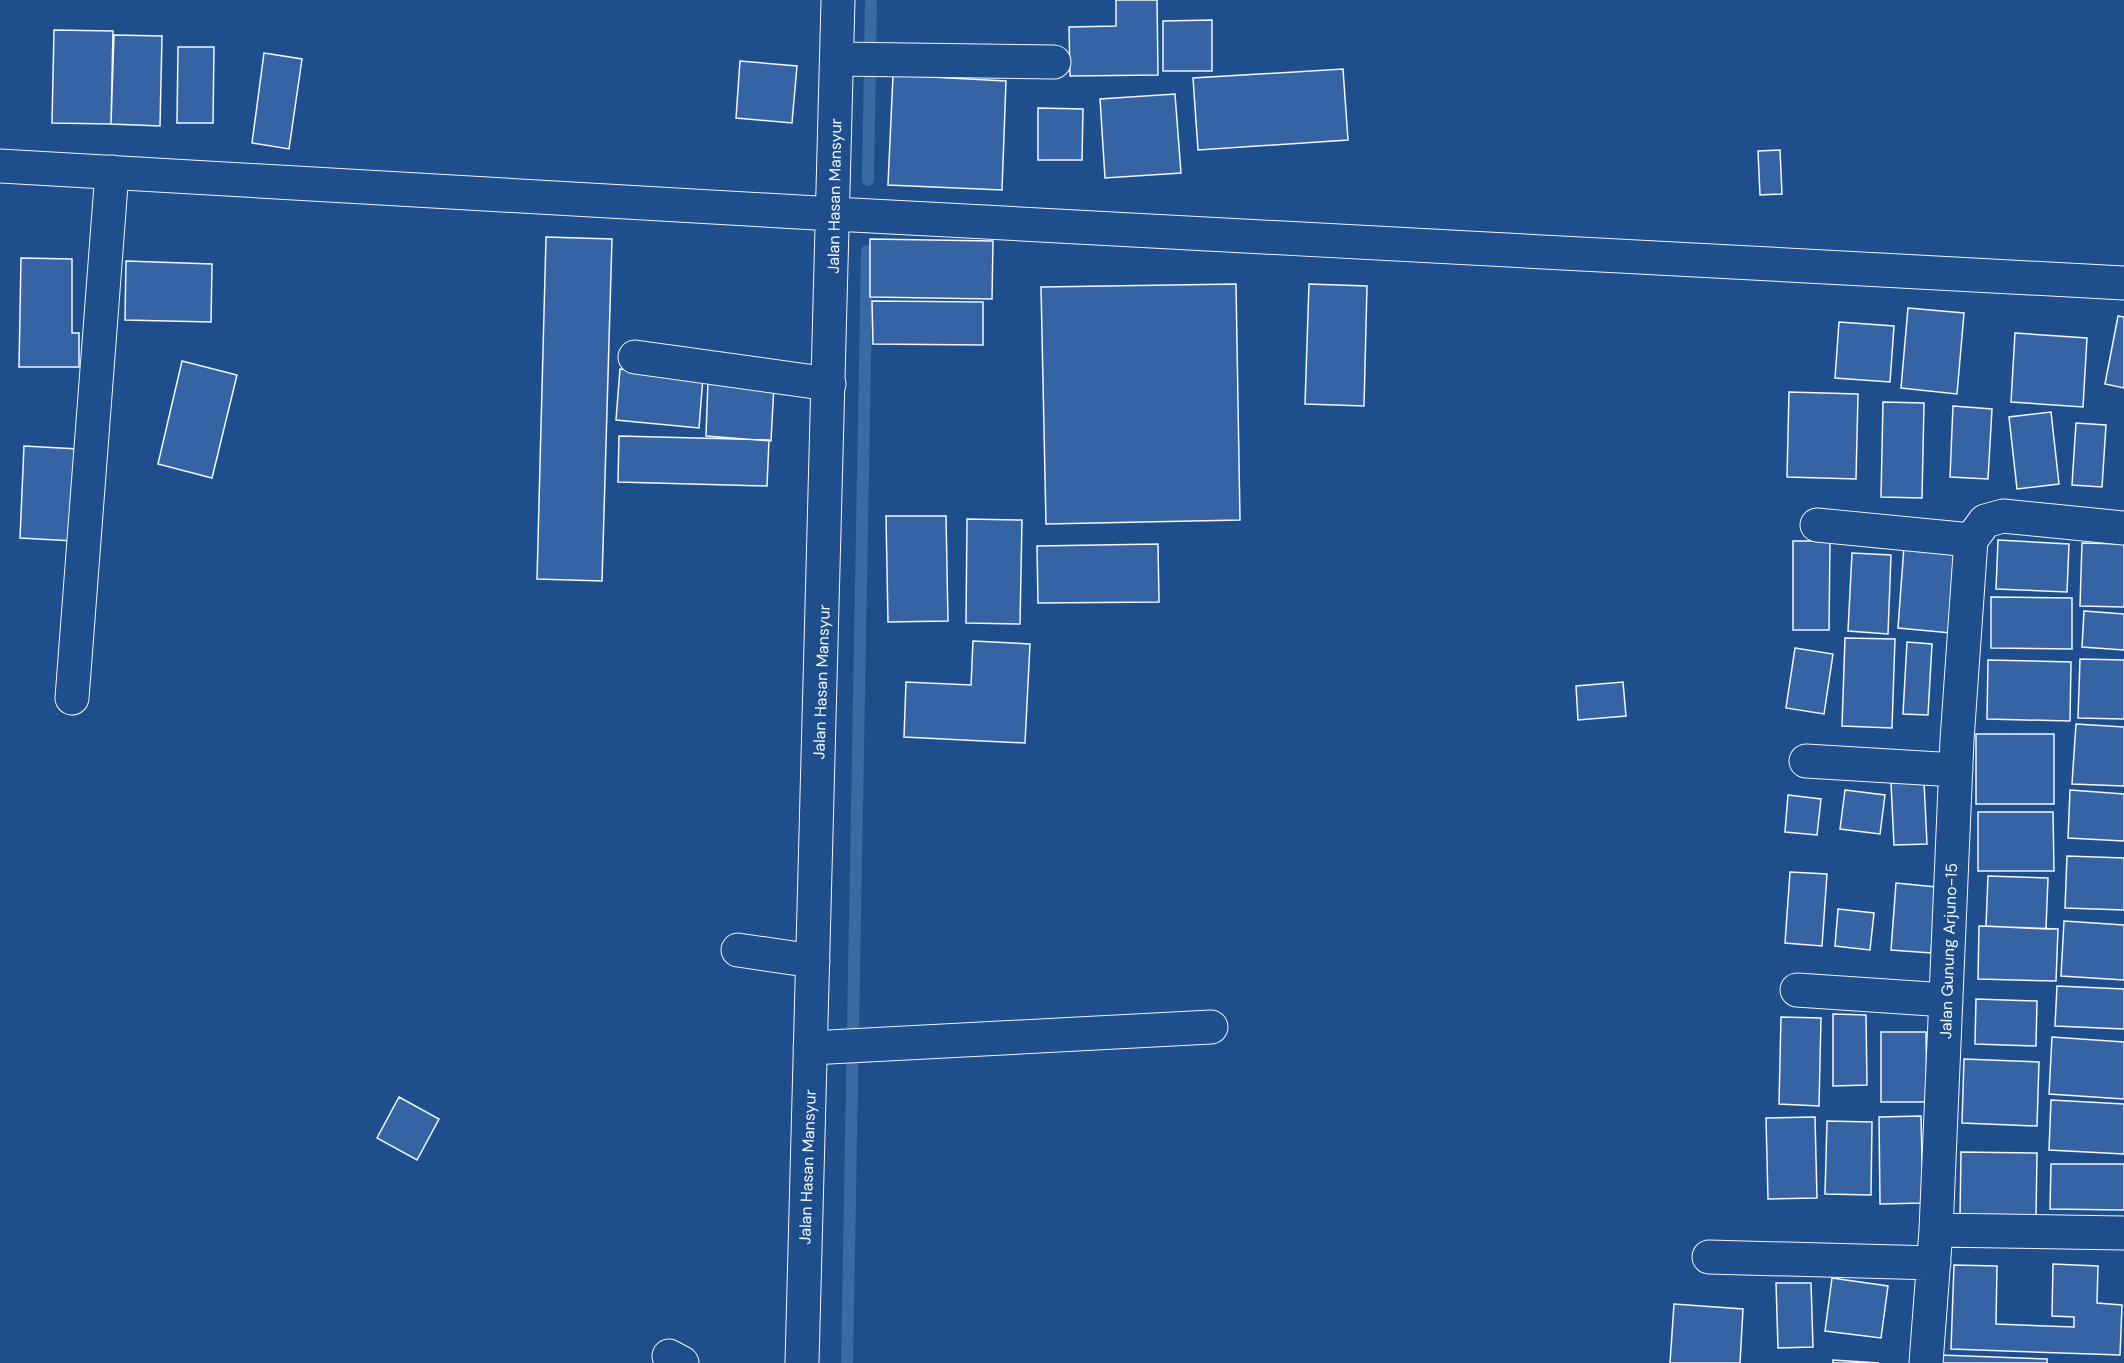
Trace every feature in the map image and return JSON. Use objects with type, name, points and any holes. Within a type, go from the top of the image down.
[{"type":"street","name":"Jalan Hasan Mansyur","points":[[802,1363],[838,0]]},
{"type":"street","points":[[837,59],[1054,62]]},
{"type":"street","points":[[0,166],[834,214],[2124,283]]},
{"type":"street","points":[[72,698],[112,172]]},
{"type":"street","points":[[635,357],[829,384]]},
{"type":"street","points":[[1817,525],[1971,540],[1985,521],[2003,516],[2124,528]]},
{"type":"street","name":"Jalan Gunung Arjuno-15","points":[[1926,1363],[1936,1230],[1956,770],[1971,540]]},
{"type":"street","points":[[1806,761],[1956,770]]},
{"type":"street","points":[[738,950],[813,961]]},
{"type":"street","points":[[1797,990],[1946,1000]]},
{"type":"street","points":[[810,1048],[1211,1027]]},
{"type":"street","points":[[1936,1230],[2124,1233]]},
{"type":"street","points":[[1709,1257],[1934,1263]]},
{"type":"building","points":[[1116,0],[1157,0],[1158,75],[1070,76],[1069,27],[1116,26]]},
{"type":"building","points":[[1212,20],[1212,71],[1163,71],[1163,21]]},
{"type":"building","points":[[54,30],[113,31],[111,124],[52,123]]},
{"type":"building","points":[[114,35],[162,36],[160,126],[111,124]]},
{"type":"building","points":[[178,47],[214,47],[213,123],[177,123]]},
{"type":"building","points":[[264,53],[302,59],[289,149],[252,143]]},
{"type":"building","points":[[740,61],[797,66],[792,123],[736,118]]},
{"type":"building","points":[[1343,69],[1348,140],[1198,150],[1193,78]]},
{"type":"building","points":[[893,75],[1006,81],[1002,190],[888,185]]},
{"type":"building","points":[[1175,94],[1181,173],[1105,178],[1100,99]]},
{"type":"building","points":[[1038,108],[1083,109],[1082,160],[1038,160]]},
{"type":"building","points":[[1780,150],[1782,194],[1760,195],[1758,151]]},
{"type":"building","points":[[546,237],[612,239],[602,581],[537,579]]},
{"type":"building","points":[[870,239],[993,241],[992,299],[870,297]]},
{"type":"building","points":[[21,258],[72,259],[72,333],[79,333],[79,367],[19,367]]},
{"type":"building","points":[[126,261],[212,264],[211,322],[125,320]]},
{"type":"building","points":[[1236,284],[1240,520],[1046,524],[1041,287]]},
{"type":"building","points":[[1309,284],[1367,286],[1364,406],[1305,404]]},
{"type":"building","points":[[872,301],[983,302],[983,345],[873,344]]},
{"type":"building","points":[[1908,308],[1964,313],[1957,394],[1901,388]]},
{"type":"building","points":[[2118,316],[2124,317],[2124,388],[2105,384]]},
{"type":"building","points":[[1839,322],[1894,326],[1890,382],[1835,378]]},
{"type":"building","points":[[2015,333],[2087,338],[2083,407],[2011,402]]},
{"type":"building","points":[[182,361],[237,375],[212,478],[158,464]]},
{"type":"building","points":[[620,369],[703,377],[699,428],[616,420]]},
{"type":"building","points":[[708,380],[774,385],[771,441],[706,436]]},
{"type":"building","points":[[1789,392],[1858,394],[1856,479],[1787,477]]},
{"type":"building","points":[[1883,402],[1924,403],[1922,498],[1881,497]]},
{"type":"building","points":[[1953,406],[1992,409],[1988,479],[1950,477]]},
{"type":"building","points":[[2051,412],[2059,484],[2017,489],[2009,417]]},
{"type":"building","points":[[2076,423],[2106,425],[2102,487],[2072,485]]},
{"type":"building","points":[[619,436],[769,440],[767,486],[618,482]]},
{"type":"building","points":[[24,446],[78,449],[74,541],[20,538]]},
{"type":"building","points":[[886,516],[946,516],[948,621],[888,622]]},
{"type":"building","points":[[967,519],[1022,520],[1020,624],[966,623]]},
{"type":"building","points":[[1998,540],[2069,544],[2067,592],[1996,589]]},
{"type":"building","points":[[1793,541],[1830,541],[1829,630],[1793,630]]},
{"type":"building","points":[[2082,543],[2124,544],[2124,607],[2080,606]]},
{"type":"building","points":[[1158,544],[1159,602],[1038,603],[1037,546]]},
{"type":"building","points":[[1904,546],[1957,550],[1951,633],[1898,628]]},
{"type":"building","points":[[1852,553],[1891,555],[1888,634],[1848,631]]},
{"type":"building","points":[[1991,597],[2072,598],[2072,649],[1991,648]]},
{"type":"building","points":[[2084,611],[2124,614],[2124,650],[2082,647]]},
{"type":"building","points":[[1845,638],[1895,639],[1892,728],[1842,726]]},
{"type":"building","points":[[973,641],[1030,644],[1025,743],[904,737],[906,682],[971,685]]},
{"type":"building","points":[[1907,642],[1932,644],[1928,715],[1903,714]]},
{"type":"building","points":[[1795,648],[1833,654],[1824,714],[1786,708]]},
{"type":"building","points":[[2080,659],[2124,660],[2124,719],[2078,718]]},
{"type":"building","points":[[1988,660],[2071,662],[2070,721],[1987,719]]},
{"type":"building","points":[[1623,682],[1626,716],[1578,720],[1576,686]]},
{"type":"building","points":[[2076,724],[2124,727],[2124,786],[2072,784]]},
{"type":"building","points":[[1976,734],[2054,734],[2054,804],[1976,804]]},
{"type":"building","points":[[1924,782],[1927,844],[1894,845],[1891,783]]},
{"type":"building","points":[[1845,790],[1885,795],[1880,834],[1840,829]]},
{"type":"building","points":[[2070,790],[2124,794],[2124,841],[2068,838]]},
{"type":"building","points":[[1788,795],[1821,799],[1817,835],[1785,832]]},
{"type":"building","points":[[1978,812],[2053,812],[2054,871],[1978,871]]},
{"type":"building","points":[[2067,856],[2124,858],[2124,910],[2065,908]]},
{"type":"building","points":[[1790,872],[1827,874],[1822,946],[1785,943]]},
{"type":"building","points":[[1988,876],[2048,878],[2046,929],[1986,926]]},
{"type":"building","points":[[1896,883],[1936,887],[1931,953],[1891,950]]},
{"type":"building","points":[[1838,909],[1874,913],[1870,950],[1835,946]]},
{"type":"building","points":[[2064,921],[2124,925],[2124,980],[2061,976]]},
{"type":"building","points":[[1979,926],[2058,929],[2056,981],[1978,979]]},
{"type":"building","points":[[2057,986],[2124,989],[2124,1029],[2055,1026]]},
{"type":"building","points":[[1976,999],[2037,1001],[2036,1046],[1975,1044]]},
{"type":"building","points":[[1833,1014],[1866,1015],[1867,1085],[1833,1086]]},
{"type":"building","points":[[1781,1017],[1821,1018],[1819,1106],[1779,1104]]},
{"type":"building","points":[[1881,1032],[1926,1032],[1927,1102],[1881,1102]]},
{"type":"building","points":[[2052,1037],[2124,1042],[2124,1099],[2049,1094]]},
{"type":"building","points":[[1964,1059],[2039,1062],[2037,1126],[1962,1123]]},
{"type":"building","points":[[399,1097],[439,1119],[417,1160],[377,1138]]},
{"type":"building","points":[[2051,1100],[2124,1104],[2124,1154],[2049,1150]]},
{"type":"building","points":[[1921,1116],[1923,1203],[1880,1204],[1879,1117]]},
{"type":"building","points":[[1815,1117],[1817,1198],[1768,1199],[1766,1118]]},
{"type":"building","points":[[1827,1121],[1872,1122],[1871,1195],[1825,1194]]},
{"type":"building","points":[[1961,1152],[2037,1153],[2036,1218],[1960,1217]]},
{"type":"building","points":[[2051,1164],[2124,1164],[2124,1210],[2050,1209]]},
{"type":"building","points":[[2053,1264],[2098,1266],[2097,1303],[2122,1305],[2120,1355],[1951,1349],[1954,1265],[1997,1266],[1996,1324],[2074,1327],[2074,1317],[2052,1316]]},
{"type":"building","points":[[1832,1278],[1888,1286],[1881,1338],[1825,1331]]},
{"type":"building","points":[[1776,1283],[1811,1283],[1813,1347],[1778,1348]]},
{"type":"building","points":[[1674,1304],[1743,1309],[1740,1363],[1670,1363]]},
{"type":"building","points":[[1940,1355],[2047,1359],[2047,1363],[1940,1363]]},
{"type":"building","points":[[1833,1360],[1879,1363],[1833,1363]]},
{"type":"waterway","points":[[868,180],[871,0]]},
{"type":"waterway","points":[[847,1363],[867,251]]}]
